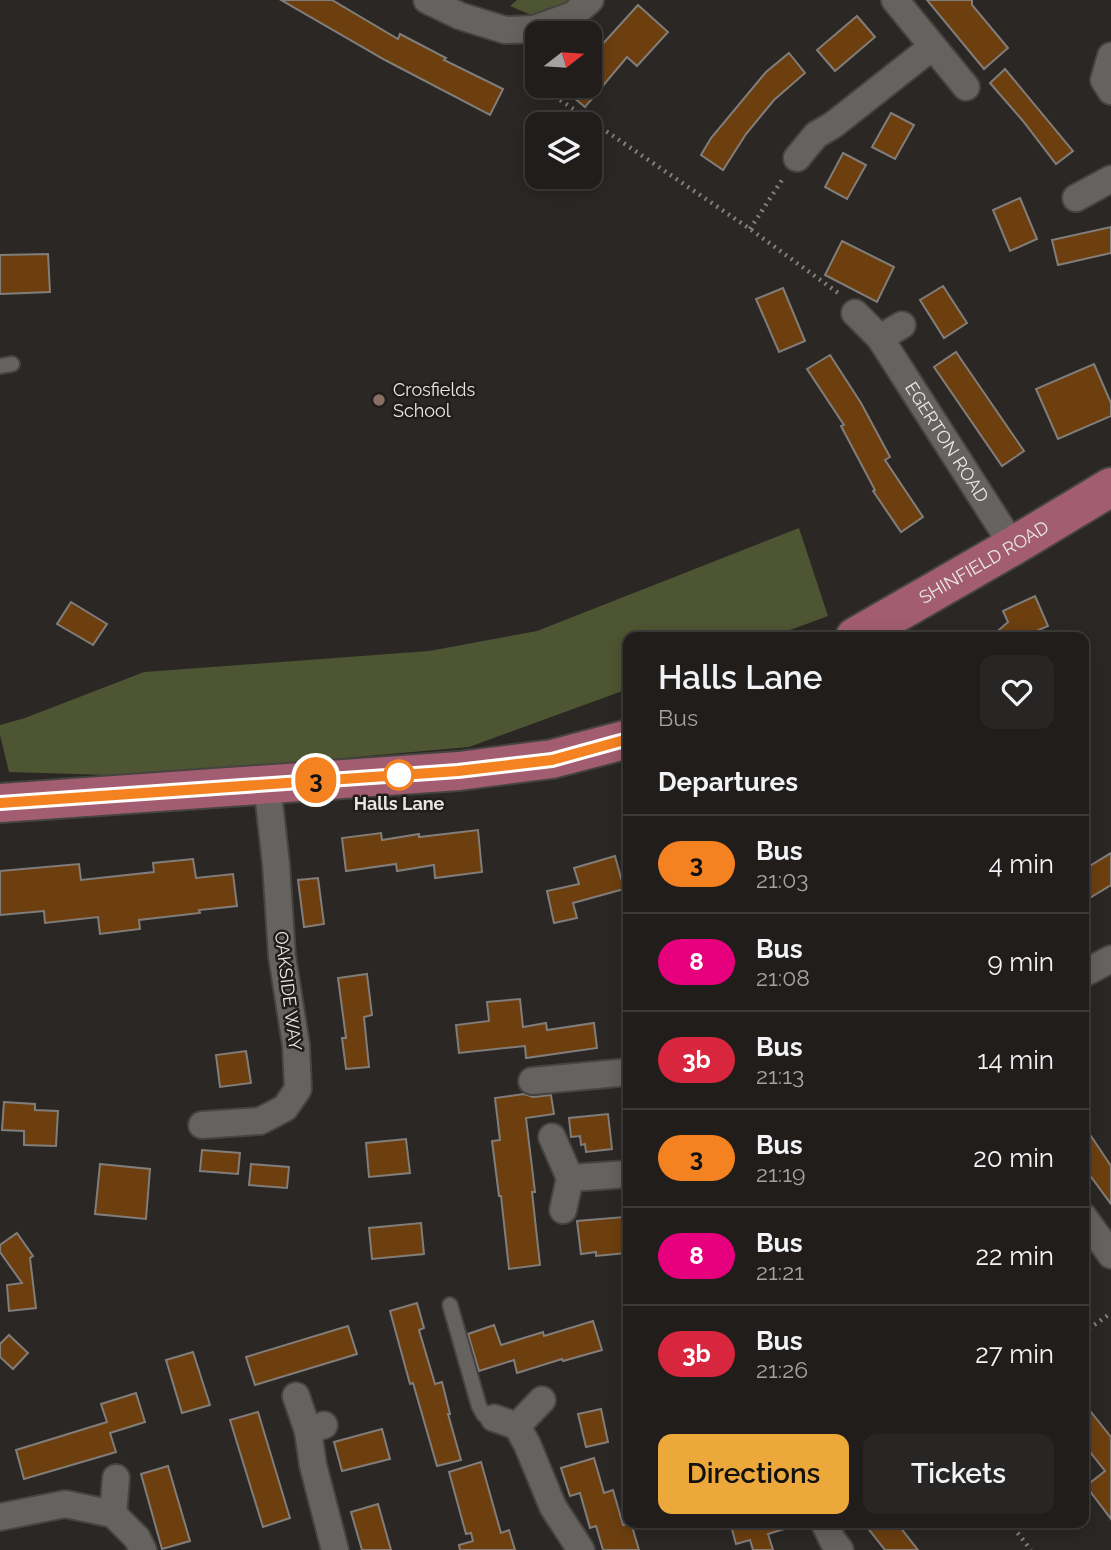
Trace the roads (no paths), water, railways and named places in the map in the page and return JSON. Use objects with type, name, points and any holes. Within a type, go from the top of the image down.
[{"type":"main road","name":"SHINFIELD ROAD","points":[[864,632],[1111,486]]},
{"type":"main road","points":[[0,803],[458,771],[552,760],[623,740]]},
{"type":"street","points":[[427,0],[460,16],[505,30],[534,29],[573,15],[590,0]]},
{"type":"street","points":[[895,0],[966,87]]},
{"type":"street","points":[[797,158],[816,135],[833,125],[932,47]]},
{"type":"street","points":[[1111,56],[1104,80],[1111,91]]},
{"type":"street","points":[[1076,198],[1111,179]]},
{"type":"street","name":"EGERTON ROAD","points":[[855,313],[891,332],[1013,546]]},
{"type":"street","name":"OAKSIDE WAY","points":[[202,1125],[260,1121],[285,1108],[298,1089],[296,1045],[282,957],[267,784]]},
{"type":"street","points":[[1089,971],[1111,959]]},
{"type":"street","points":[[532,1081],[623,1072]]},
{"type":"street","points":[[552,1137],[570,1178],[563,1210]]},
{"type":"street","points":[[570,1178],[623,1174]]},
{"type":"street","points":[[1089,1224],[1111,1255]]},
{"type":"street","points":[[296,1396],[316,1428],[313,1465],[334,1550]]},
{"type":"street","points":[[541,1400],[505,1422],[527,1444],[553,1507],[581,1550]]},
{"type":"street","points":[[113,1514],[116,1478]]},
{"type":"street","points":[[0,1517],[65,1504],[113,1514],[137,1538],[143,1550]]},
{"type":"street","points":[[827,1528],[840,1550]]},
{"type":"lane","points":[[450,1305],[479,1406],[484,1415],[505,1422]]},
{"type":"place","name":"Crosfields School","points":[[379,400]]},
{"type":"place","name":"Halls Lane","points":[[399,775]]}]
